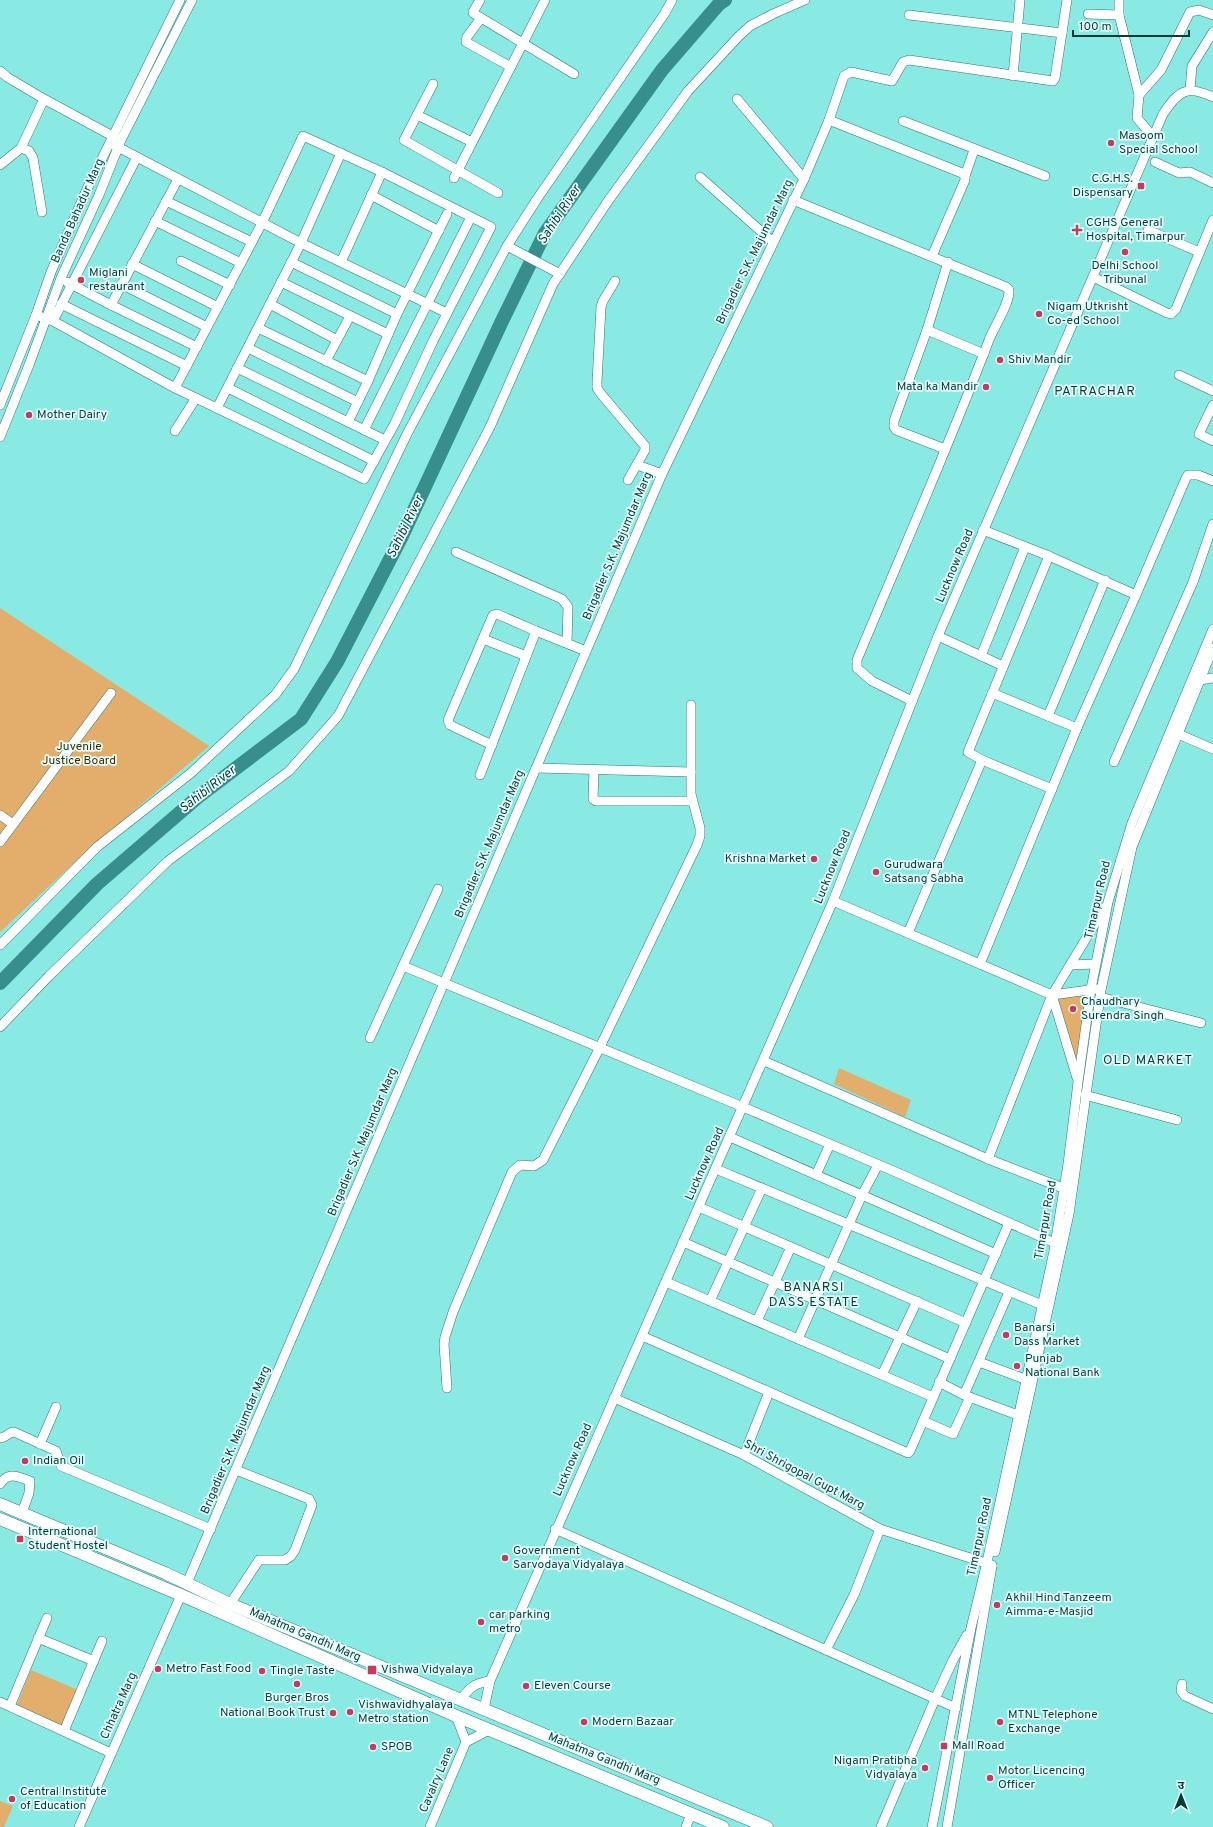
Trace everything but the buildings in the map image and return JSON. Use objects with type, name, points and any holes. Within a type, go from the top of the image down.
[{"type":"main road","name":"Mahatma Gandhi Marg","points":[[0,1504],[187,1583],[230,1604],[767,1827]]},
{"type":"main road","name":"Mahatma Gandhi Marg","points":[[0,1519],[181,1595],[456,1716],[723,1827]]},
{"type":"main road","points":[[333,1662],[339,1649]]},
{"type":"street","name":"Banda Bahadur Marg","points":[[0,405],[36,315],[51,272],[115,142],[180,0]]},
{"type":"street","name":"Banda Bahadur Marg","points":[[0,437],[50,320],[61,278],[99,195],[115,142],[192,0]]},
{"type":"street","points":[[480,0],[473,12],[574,74]]},
{"type":"street","points":[[455,175],[545,0]]},
{"type":"street","points":[[0,945],[97,847],[191,773],[275,695],[286,681],[294,669],[407,434],[509,247],[537,199],[665,13],[672,0]]},
{"type":"street","points":[[0,1027],[39,986],[168,861],[289,771],[338,716],[490,427],[553,284],[608,201],[688,91],[750,26],[806,0]]},
{"type":"street","points":[[1020,0],[1013,76],[1053,81],[1055,78],[1067,0]]},
{"type":"street","points":[[1119,0],[1119,15],[1139,95],[1137,118],[1153,137]]},
{"type":"street","points":[[1139,95],[1161,70],[1190,12],[1199,10],[1213,16]]},
{"type":"street","points":[[1088,14],[1119,15]]},
{"type":"street","points":[[909,15],[1062,33]]},
{"type":"street","points":[[481,18],[467,37],[466,42],[511,67]]},
{"type":"street","points":[[1213,32],[1192,66],[1190,90],[1198,90],[1213,97]]},
{"type":"street","name":"Brigadier S.K. Majumdar Marg","points":[[187,1583],[662,474],[772,242],[804,179],[829,120],[844,76],[851,72],[892,81],[903,62],[909,60],[1013,76]]},
{"type":"street","points":[[0,71],[137,157],[262,224],[447,313]]},
{"type":"street","points":[[433,84],[404,140],[455,175],[498,193]]},
{"type":"street","name":"Lucknow Road","points":[[484,1709],[490,1681],[555,1529],[684,1242],[833,901],[938,636],[1153,137],[1168,105],[1182,92],[1190,90]]},
{"type":"street","points":[[0,166],[20,148],[44,99]]},
{"type":"street","points":[[737,99],[804,179]]},
{"type":"street","points":[[417,115],[472,142]]},
{"type":"street","points":[[829,120],[962,173],[965,176]]},
{"type":"street","points":[[903,121],[974,150],[1045,176]]},
{"type":"street","points":[[36,315],[50,320],[175,388],[360,478],[365,478],[490,228],[382,172],[303,136],[262,224],[175,388]]},
{"type":"street","points":[[20,148],[29,151],[33,158],[42,212]]},
{"type":"street","points":[[932,256],[965,180],[974,150]]},
{"type":"street","points":[[217,408],[301,243],[341,154]]},
{"type":"street","points":[[50,320],[62,304],[137,157]]},
{"type":"street","points":[[1156,162],[1178,173],[1190,172],[1213,183]]},
{"type":"street","points":[[341,262],[382,172]]},
{"type":"street","points":[[700,178],[772,242]]},
{"type":"street","points":[[111,305],[178,179]]},
{"type":"street","points":[[371,195],[439,231]]},
{"type":"street","points":[[793,200],[948,262],[1006,287],[1009,290],[1008,298],[857,660],[857,668],[872,681],[912,701]]},
{"type":"street","points":[[166,201],[252,242]]},
{"type":"street","points":[[348,422],[368,381],[397,314],[447,214]]},
{"type":"street","points":[[1093,277],[1171,314],[1176,308],[1213,220]]},
{"type":"street","points":[[155,221],[241,263]]},
{"type":"street","points":[[364,430],[469,221]]},
{"type":"street","points":[[1148,230],[1199,252]]},
{"type":"street","points":[[509,247],[560,274]]},
{"type":"street","points":[[180,261],[230,285]]},
{"type":"street","points":[[291,262],[397,314]]},
{"type":"street","points":[[945,449],[896,430],[894,427],[894,421],[927,330],[948,262]]},
{"type":"street","points":[[132,264],[218,307]]},
{"type":"street","points":[[51,272],[72,285],[111,305],[197,346]]},
{"type":"street","points":[[281,282],[388,334]]},
{"type":"street","points":[[615,282],[603,301],[601,308],[597,388],[645,446],[637,465],[628,480]]},
{"type":"street","points":[[121,284],[207,327]]},
{"type":"street","points":[[62,304],[187,366]]},
{"type":"street","points":[[270,304],[337,340]]},
{"type":"street","points":[[326,361],[350,316]]},
{"type":"street","points":[[258,328],[368,381]]},
{"type":"street","points":[[927,330],[984,354]]},
{"type":"street","points":[[248,348],[358,402]]},
{"type":"street","points":[[238,368],[385,440]]},
{"type":"street","points":[[1179,375],[1213,391]]},
{"type":"street","points":[[228,388],[374,461]]},
{"type":"street","points":[[175,432],[196,398]]},
{"type":"street","points":[[1213,405],[1199,434],[1213,441]]},
{"type":"street","points":[[637,465],[662,474]]},
{"type":"street","points":[[980,964],[1077,728],[1186,478],[1188,475],[1193,474],[1213,481]]},
{"type":"street","points":[[1114,762],[1193,582],[1213,524]]},
{"type":"street","points":[[983,530],[1049,556],[1136,595]]},
{"type":"street","points":[[981,656],[1025,547]]},
{"type":"street","points":[[456,552],[562,599],[568,607],[567,644]]},
{"type":"street","points":[[1049,556],[968,750],[969,754],[1052,789]]},
{"type":"street","points":[[1048,716],[1105,580]]},
{"type":"street","points":[[492,745],[450,725],[448,720],[484,639],[490,618],[497,614],[586,651]]},
{"type":"street","name":"Timarpur Road","points":[[932,1827],[971,1628],[990,1564],[1059,1244],[1086,1095],[1097,992],[1096,964],[1108,902],[1132,823],[1174,732],[1196,679],[1213,629]]},
{"type":"street","points":[[480,775],[536,631]]},
{"type":"street","points":[[938,636],[1003,666]]},
{"type":"street","points":[[484,639],[526,656]]},
{"type":"street","name":"Timarpur Road","points":[[1196,679],[1213,648]]},
{"type":"street","points":[[1196,679],[1213,678]]},
{"type":"street","points":[[992,693],[1077,728]]},
{"type":"street","points":[[0,842],[110,694]]},
{"type":"street","points":[[447,1388],[445,1337],[453,1312],[512,1172],[520,1165],[534,1166],[543,1160],[697,845],[700,836],[700,828],[692,801],[691,705]]},
{"type":"street","points":[[1174,732],[1213,749]]},
{"type":"street","name":"Timarpur Road","points":[[1068,1190],[1078,1082],[1097,992],[1134,841],[1174,732]]},
{"type":"street","points":[[908,933],[982,760]]},
{"type":"street","points":[[536,768],[691,772]]},
{"type":"street","points":[[594,770],[594,801],[692,801]]},
{"type":"street","points":[[0,815],[13,824]]},
{"type":"street","points":[[370,1038],[438,889]]},
{"type":"street","points":[[833,901],[1052,995],[1097,992],[1201,1023]]},
{"type":"street","points":[[988,1159],[1052,995],[1108,902]]},
{"type":"street","points":[[1070,965],[1096,964]]},
{"type":"street","points":[[403,966],[878,1164],[1059,1244]]},
{"type":"street","points":[[1052,995],[1078,1082]]},
{"type":"street","points":[[764,1061],[988,1159],[1068,1190]]},
{"type":"street","points":[[1086,1095],[1177,1120]]},
{"type":"street","points":[[730,1138],[996,1254]]},
{"type":"street","points":[[816,1175],[830,1144]]},
{"type":"street","points":[[798,1339],[862,1196],[878,1164]]},
{"type":"street","points":[[716,1169],[1046,1307]]},
{"type":"street","points":[[710,1301],[746,1227],[762,1188]]},
{"type":"street","points":[[699,1207],[966,1322]]},
{"type":"street","points":[[642,1336],[905,1452],[910,1451],[1009,1223]]},
{"type":"street","points":[[684,1242],[950,1359]]},
{"type":"street","points":[[757,1321],[791,1247]]},
{"type":"street","points":[[666,1282],[933,1397]]},
{"type":"street","points":[[923,1421],[953,1434],[979,1362],[1009,1292]]},
{"type":"street","points":[[882,1375],[917,1301]]},
{"type":"street","points":[[979,1362],[1030,1381]]},
{"type":"street","points":[[939,1382],[967,1396],[1022,1416]]},
{"type":"street","points":[[744,1455],[770,1392]]},
{"type":"street","name":"Shri Shrigopal Gupt Marg","points":[[614,1398],[744,1455],[880,1529],[990,1564]]},
{"type":"street","points":[[40,1444],[56,1407]]},
{"type":"street","points":[[0,1438],[3,1438],[13,1432],[57,1452],[58,1463],[61,1466],[211,1529]]},
{"type":"street","points":[[230,1604],[259,1560],[285,1560],[293,1554],[312,1505],[309,1500],[236,1470]]},
{"type":"street","points":[[0,1484],[6,1477],[12,1475],[30,1481],[29,1493],[22,1513]]},
{"type":"street","points":[[555,1529],[956,1708]]},
{"type":"street","points":[[826,1650],[854,1595],[880,1529]]},
{"type":"street","name":"Timarpur Road","points":[[947,1827],[981,1631],[990,1564]]},
{"type":"street","name":"Chhatra Marg","points":[[79,1827],[181,1595]]},
{"type":"street","points":[[10,1706],[47,1618]]},
{"type":"street","points":[[881,1827],[953,1660],[971,1628],[981,1631]]},
{"type":"street","points":[[38,1638],[94,1661]]},
{"type":"street","points":[[64,1730],[102,1641]]},
{"type":"street","points":[[461,1700],[468,1688],[478,1682],[490,1681]]},
{"type":"street","points":[[1182,1684],[1182,1691],[1185,1696],[1213,1710]]},
{"type":"street","points":[[0,1702],[64,1730],[111,1753]]},
{"type":"street","name":"Cavalry Lane","points":[[456,1716],[466,1742]]},
{"type":"street","name":"Cavalry Lane","points":[[430,1827],[466,1742],[489,1730]]},
{"type":"street","points":[[686,1827],[691,1814]]},
{"type":"green space","name":"Juvenile Justice Board","points":[[0,608],[209,746],[77,860],[0,932]]},
{"type":"green space","points":[[1087,995],[1077,1056],[1073,1056],[1056,999]]},
{"type":"green space","points":[[839,1068],[911,1100],[905,1117],[834,1084]]},
{"type":"green space","points":[[31,1670],[78,1690],[64,1724],[59,1724],[19,1707],[17,1704]]},
{"type":"green space","points":[[0,1801],[13,1806],[4,1827],[0,1827]]},
{"type":"waterway","name":"Sahibi River","points":[[0,983],[97,884],[198,797],[301,719],[337,662],[402,536],[502,321],[545,233],[662,70],[719,4],[725,0]]},
{"type":"place","name":"Masoom Special School","points":[[1111,143]]},
{"type":"place","name":"C.G.H.S. Dispensary","points":[[1141,186]]},
{"type":"place","name":"CGHS General Hospital, Timarpur","points":[[1077,230]]},
{"type":"place","name":"Delhi School Tribunal","points":[[1125,252]]},
{"type":"place","name":"Miglani restaurant","points":[[81,280]]},
{"type":"place","name":"Nigam Utkrisht Co-ed School","points":[[1039,314]]},
{"type":"place","name":"Shiv Mandir","points":[[1000,360]]},
{"type":"place","name":"Mata ka Mandir","points":[[986,387]]},
{"type":"place","name":"Mother Dairy","points":[[29,415]]},
{"type":"place","name":"Krishna Market","points":[[814,859]]},
{"type":"place","name":"Gurudwara Satsang Sabha","points":[[876,872]]},
{"type":"place","name":"Chaudhary Surendra Singh","points":[[1073,1009]]},
{"type":"place","name":"Banarsi Dass Market","points":[[1006,1335]]},
{"type":"place","name":"Punjab National Bank","points":[[1017,1366]]},
{"type":"place","name":"Indian Oil","points":[[25,1461]]},
{"type":"place","name":"International Student Hostel","points":[[20,1539]]},
{"type":"place","name":"Government Sarvodaya Vidyalaya","points":[[505,1558]]},
{"type":"place","name":"Akhil Hind Tanzeem Aimma-e-Masjid","points":[[997,1605]]},
{"type":"place","name":"car parking metro","points":[[481,1622]]},
{"type":"place","name":"Metro Fast Food","points":[[158,1669]]},
{"type":"place","name":"Vishwa Vidyalaya","points":[[372,1670]]},
{"type":"place","name":"Tingle Taste","points":[[262,1671]]},
{"type":"place","name":"Burger Bros","points":[[297,1684]]},
{"type":"place","name":"Eleven Course","points":[[526,1686]]},
{"type":"place","name":"Vishwavidhyalaya Metro station","points":[[350,1712]]},
{"type":"place","name":"National Book Trust","points":[[333,1713]]},
{"type":"place","name":"Modern Bazaar","points":[[584,1722]]},
{"type":"place","name":"MTNL Telephone Exchange","points":[[1000,1722]]},
{"type":"place","name":"Mall Road","points":[[944,1746]]},
{"type":"place","name":"SPOB","points":[[373,1747]]},
{"type":"place","name":"Nigam Pratibha Vidyalaya","points":[[925,1768]]},
{"type":"place","name":"Motor Licencing Officer","points":[[990,1778]]},
{"type":"place","name":"Central Institute of Education","points":[[12,1799]]},
{"type":"district","name":"PATRACHAR","points":[[1095,392]]},
{"type":"district","name":"OLD MARKET","points":[[1148,1061]]},
{"type":"district","name":"BANARSI DASS ESTATE","points":[[814,1296]]}]
